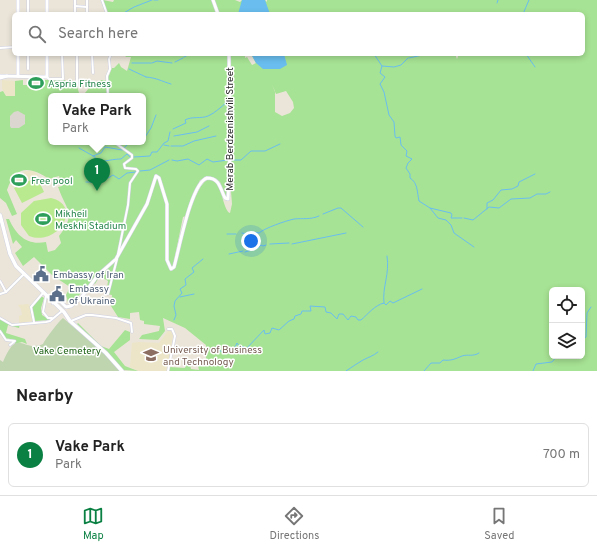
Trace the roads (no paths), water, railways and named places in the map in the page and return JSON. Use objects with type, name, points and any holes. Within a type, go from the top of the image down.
[{"type":"main road","points":[[0,215],[12,258],[24,274],[70,321],[106,353],[122,371]]},
{"type":"street","points":[[18,0],[18,12]]},
{"type":"street","points":[[28,0],[28,12]]},
{"type":"street","points":[[46,0],[47,12]]},
{"type":"street","points":[[75,0],[75,12]]},
{"type":"street","points":[[87,0],[87,12]]},
{"type":"street","points":[[102,0],[106,12]]},
{"type":"street","points":[[213,0],[217,12]]},
{"type":"street","points":[[75,6],[87,7]]},
{"type":"street","points":[[0,48],[12,47]]},
{"type":"street","points":[[18,56],[18,76]]},
{"type":"street","points":[[28,56],[28,69]]},
{"type":"street","points":[[47,56],[47,77]]},
{"type":"street","points":[[0,77],[18,76],[62,79],[62,56]]},
{"type":"street","points":[[77,56],[77,85]]},
{"type":"street","points":[[92,56],[93,73]]},
{"type":"street","points":[[108,93],[107,76],[110,69],[108,59],[110,56]]},
{"type":"street","name":"Merab Berdzenishvili Street","points":[[53,303],[59,300],[66,307],[72,305],[81,298],[98,275],[117,257],[147,204],[156,176],[159,178],[167,204],[167,260],[170,269],[174,267],[185,224],[200,183],[206,178],[213,179],[220,186],[225,198],[228,198],[230,153],[229,56]]},
{"type":"street","points":[[108,294],[129,198],[130,183],[138,171],[136,169],[125,168],[124,164],[132,158],[132,155],[118,145]]},
{"type":"street","points":[[0,294],[6,292],[24,274]]},
{"type":"street","points":[[0,281],[6,292]]},
{"type":"street","points":[[34,322],[31,307],[43,293]]},
{"type":"street","points":[[46,296],[43,312],[48,318],[52,318]]},
{"type":"street","points":[[0,318],[12,325],[50,321],[61,311]]},
{"type":"street","points":[[70,321],[86,315],[116,318],[131,324],[132,332]]},
{"type":"street","points":[[168,329],[172,329],[175,336],[168,371]]},
{"type":"street","points":[[0,332],[6,340],[15,341],[10,344]]},
{"type":"water","points":[[242,0],[265,0],[269,12],[239,12]]},
{"type":"water","points":[[252,56],[285,56],[287,65],[280,69],[263,69],[256,63]]},
{"type":"waterway","points":[[125,12],[152,0]]},
{"type":"waterway","points":[[524,12],[529,0]]},
{"type":"waterway","points":[[375,56],[382,66],[380,73],[385,77],[380,84],[384,92],[389,115],[394,122],[395,136],[396,138],[400,137],[401,145],[407,151],[406,156],[412,159],[406,168],[410,174],[410,178],[416,185],[419,201],[430,208],[451,213],[451,218],[462,218]]},
{"type":"waterway","points":[[409,58],[418,56]]},
{"type":"waterway","points":[[527,56],[535,67]]},
{"type":"waterway","points":[[175,62],[183,58]]},
{"type":"waterway","points":[[382,66],[394,67],[401,65],[408,58]]},
{"type":"waterway","points":[[152,63],[157,61],[172,63]]},
{"type":"waterway","points":[[132,63],[151,63]]},
{"type":"waterway","points":[[129,69],[146,77]]},
{"type":"waterway","points":[[146,77],[171,84]]},
{"type":"waterway","points":[[173,129],[186,123],[185,120],[211,115],[227,102]]},
{"type":"waterway","points":[[146,136],[151,128],[156,115]]},
{"type":"waterway","points":[[174,136],[197,132],[209,126]]},
{"type":"waterway","points":[[134,157],[150,156],[152,152],[157,152],[164,143],[168,141],[170,132]]},
{"type":"waterway","points":[[171,146],[183,146],[194,141],[216,136]]},
{"type":"waterway","points":[[232,160],[241,160],[251,151],[265,151],[280,144]]},
{"type":"waterway","points":[[124,148],[127,145]]},
{"type":"waterway","points":[[164,145],[169,146]]},
{"type":"waterway","points":[[93,156],[101,153],[105,147],[122,150]]},
{"type":"waterway","points":[[79,148],[95,157],[98,163],[121,159],[127,154],[130,157]]},
{"type":"waterway","points":[[172,160],[177,161],[188,159],[199,165],[207,159],[213,162],[228,160]]},
{"type":"waterway","points":[[140,171],[150,170],[169,160]]},
{"type":"waterway","points":[[86,182],[93,182],[96,176],[104,176],[108,178],[113,175],[119,179],[127,173],[136,172]]},
{"type":"waterway","points":[[487,209],[487,203],[493,200],[501,190],[512,189],[518,186],[519,182],[535,174]]},
{"type":"waterway","points":[[464,218],[473,220],[489,207],[499,208],[511,199],[530,198],[537,194],[546,194],[550,192]]},
{"type":"waterway","points":[[323,214],[341,208],[363,227]]},
{"type":"waterway","points":[[430,208],[438,218],[446,220],[451,225],[454,233],[474,247]]},
{"type":"waterway","points":[[242,233],[250,235],[252,232],[259,233],[270,227],[290,220],[319,216]]},
{"type":"waterway","points":[[292,244],[346,233]]},
{"type":"waterway","points":[[227,234],[236,234]]},
{"type":"waterway","points":[[270,244],[289,243]]},
{"type":"waterway","points":[[245,252],[258,248],[261,245],[266,245]]},
{"type":"waterway","points":[[229,254],[243,251]]},
{"type":"waterway","points":[[384,303],[384,291],[388,269],[387,256]]},
{"type":"waterway","points":[[174,320],[176,315],[174,306],[175,301],[182,293],[180,289],[186,285],[185,279],[194,272],[192,268],[203,259]]},
{"type":"waterway","points":[[216,348],[222,352],[230,349],[233,352],[237,343],[241,348],[243,346],[246,349],[264,330],[265,334],[270,333],[272,328],[279,330],[289,321],[294,319],[295,316],[301,314],[302,311],[311,311],[310,306],[325,307],[326,312],[331,313],[337,319],[339,314],[343,314],[348,320],[351,316],[361,320],[381,304],[384,303],[386,305],[390,301],[393,303],[422,289]]},
{"type":"waterway","points":[[180,297],[194,294]]},
{"type":"waterway","points":[[585,338],[587,313],[591,307]]},
{"type":"waterway","points":[[346,371],[378,352]]},
{"type":"waterway","points":[[424,371],[431,363],[440,363],[443,360],[451,360],[462,356],[475,355],[479,353]]},
{"type":"waterway","points":[[533,371],[536,364],[552,362],[554,359]]},
{"type":"place","name":"Aspria Fitness","points":[[36,83]]},
{"type":"place","name":"Free pool","points":[[19,180]]},
{"type":"place","name":"Vake Park","points":[[97,191]]},
{"type":"place","name":"Mikheil Meskhi Stadium","points":[[43,219]]},
{"type":"place","name":"Embassy of Iran","points":[[41,274]]},
{"type":"place","name":"Embassy of Ukraine","points":[[57,294]]},
{"type":"place","name":"University of Business and Technology","points":[[151,355]]},
{"type":"park label","name":"Vake Cemetery","points":[[67,350]]}]
